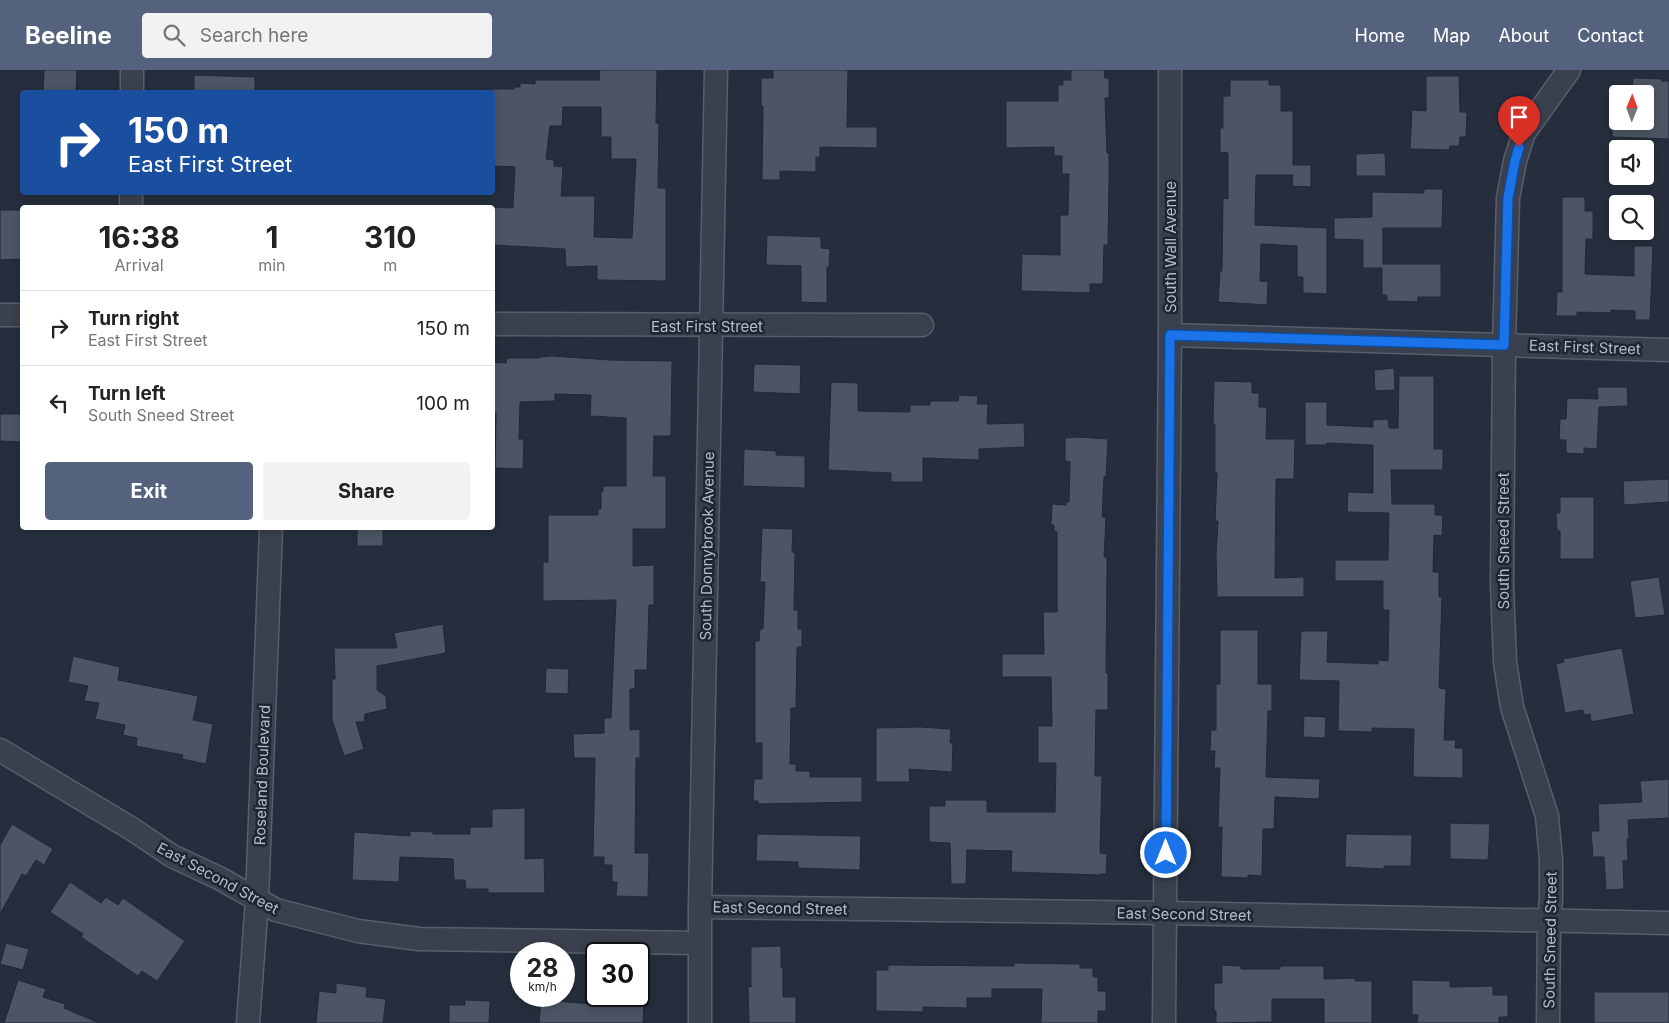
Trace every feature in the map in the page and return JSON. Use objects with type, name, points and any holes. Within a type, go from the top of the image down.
[{"type":"street","points":[[132,70],[132,90]]},
{"type":"street","name":"South Donnybrook Avenue","points":[[700,1023],[700,908],[716,70]]},
{"type":"street","name":"South Wall Avenue","points":[[1164,1023],[1170,335],[1170,70]]},
{"type":"street","name":"South Sneed Street","points":[[1548,1023],[1551,880],[1547,816],[1512,707],[1505,662],[1502,584],[1504,345],[1508,198],[1515,161],[1524,133],[1569,70]]},
{"type":"street","points":[[0,314],[20,315]]},
{"type":"street","name":"East First Street","points":[[495,324],[922,325]]},
{"type":"street","name":"East First Street","points":[[1170,335],[1669,350]]},
{"type":"street","name":"Roseland Boulevard","points":[[248,1023],[257,900],[271,530]]},
{"type":"street","name":"East Second Street","points":[[0,750],[132,829],[172,856],[219,878],[276,910],[358,931],[419,939],[700,943]]},
{"type":"street","name":"East Second Street","points":[[700,908],[1166,913],[1669,923]]},
{"type":"building","points":[[44,70],[77,70],[76,90],[43,90]]},
{"type":"building","points":[[600,70],[657,70],[656,123],[659,123],[658,188],[666,188],[666,281],[597,280],[597,266],[566,267],[565,249],[495,245],[495,207],[513,208],[515,167],[495,166],[495,90],[492,89],[514,89],[514,87],[520,87],[520,83],[535,84],[535,80],[599,80]],"holes":[[[563,107],[601,107],[601,137],[611,137],[611,159],[636,159],[632,238],[594,237],[595,196],[561,196],[563,167],[554,166],[554,160],[546,159],[550,126],[562,126]]]},
{"type":"building","points":[[773,70],[848,70],[847,127],[877,127],[877,148],[820,147],[820,157],[816,157],[816,172],[780,171],[780,180],[762,180],[763,106],[761,106],[761,78],[773,78]]},
{"type":"building","points":[[1071,70],[1104,70],[1105,78],[1109,78],[1109,98],[1105,98],[1107,153],[1109,153],[1108,245],[1104,245],[1103,284],[1090,284],[1090,293],[1021,291],[1022,254],[1060,255],[1060,215],[1068,215],[1069,174],[1062,174],[1062,156],[1054,156],[1054,147],[1006,148],[1006,101],[1058,101],[1058,85],[1063,85],[1063,80],[1071,80]]},
{"type":"building","points":[[194,75],[255,77],[255,90],[194,90]]},
{"type":"building","points":[[1426,76],[1459,76],[1460,112],[1467,112],[1466,137],[1460,137],[1459,146],[1450,146],[1449,150],[1410,149],[1412,110],[1426,111]]},
{"type":"building","points":[[1633,78],[1669,81],[1669,139],[1612,137],[1612,130],[1654,130],[1654,85],[1633,85]]},
{"type":"building","points":[[1230,80],[1269,80],[1269,85],[1281,85],[1281,111],[1293,111],[1293,165],[1311,165],[1311,187],[1292,186],[1293,175],[1256,175],[1255,225],[1327,228],[1327,294],[1303,293],[1303,277],[1297,277],[1297,246],[1261,244],[1260,281],[1268,282],[1267,305],[1218,302],[1220,271],[1222,271],[1223,198],[1228,199],[1228,153],[1220,152],[1220,128],[1223,128],[1223,96],[1230,96]]},
{"type":"building","points":[[1385,153],[1386,176],[1356,176],[1356,154]]},
{"type":"building","points":[[1424,189],[1443,189],[1442,228],[1383,228],[1383,264],[1441,264],[1441,297],[1418,297],[1418,302],[1387,301],[1387,295],[1382,295],[1382,268],[1363,268],[1363,240],[1334,239],[1334,218],[1372,217],[1372,192],[1424,193]]},
{"type":"building","points":[[1562,197],[1585,197],[1585,211],[1593,211],[1593,239],[1586,239],[1585,274],[1634,276],[1634,246],[1653,246],[1650,320],[1635,320],[1635,311],[1611,310],[1611,313],[1577,312],[1577,316],[1556,316],[1557,292],[1562,292]]},
{"type":"building","points":[[0,210],[20,210],[20,259],[0,260]]},
{"type":"building","points":[[767,235],[821,237],[821,248],[830,249],[829,268],[827,267],[827,303],[801,302],[801,266],[766,265]]},
{"type":"building","points":[[540,357],[672,361],[671,436],[654,436],[653,476],[666,476],[666,529],[633,529],[633,566],[654,565],[654,605],[649,605],[647,670],[635,670],[635,689],[630,689],[630,730],[640,729],[640,758],[636,758],[635,853],[649,853],[648,897],[616,896],[617,882],[612,882],[612,865],[604,865],[604,857],[593,857],[595,758],[574,758],[573,734],[604,733],[604,718],[611,718],[616,600],[543,601],[543,562],[548,562],[548,515],[598,515],[598,509],[601,509],[601,491],[603,491],[603,486],[626,486],[626,418],[590,416],[591,395],[555,394],[555,401],[520,402],[519,439],[524,439],[523,469],[495,468],[495,362],[506,363],[507,358]]},
{"type":"building","points":[[754,364],[801,365],[800,394],[753,392]]},
{"type":"building","points":[[1394,368],[1395,390],[1375,391],[1374,370]]},
{"type":"building","points":[[1399,376],[1434,376],[1434,449],[1443,449],[1443,470],[1391,470],[1392,504],[1435,504],[1435,515],[1443,515],[1442,536],[1434,535],[1433,572],[1439,572],[1439,597],[1442,597],[1439,688],[1446,689],[1444,740],[1456,740],[1455,748],[1463,748],[1463,778],[1413,777],[1414,729],[1372,728],[1372,732],[1338,731],[1339,681],[1299,680],[1301,631],[1328,631],[1327,662],[1378,664],[1378,660],[1388,661],[1389,610],[1383,610],[1383,581],[1335,581],[1335,560],[1388,560],[1389,513],[1347,512],[1348,492],[1373,493],[1373,445],[1327,443],[1327,445],[1305,445],[1305,402],[1327,402],[1327,425],[1373,427],[1373,420],[1388,419],[1389,428],[1398,428]]},
{"type":"building","points":[[1214,381],[1252,382],[1252,393],[1259,393],[1259,407],[1267,407],[1266,439],[1295,439],[1294,479],[1276,479],[1275,578],[1304,577],[1304,597],[1217,597],[1216,554],[1218,521],[1215,521],[1217,473],[1215,473],[1215,424],[1213,424]]},
{"type":"building","points":[[831,382],[858,383],[858,411],[910,412],[910,405],[930,405],[930,401],[958,401],[959,395],[978,396],[977,404],[988,404],[987,424],[1024,423],[1025,447],[979,449],[979,460],[923,458],[923,482],[891,482],[891,473],[828,470]]},
{"type":"building","points":[[1597,387],[1627,387],[1628,406],[1599,407],[1597,449],[1584,448],[1584,454],[1566,453],[1566,440],[1559,440],[1560,419],[1566,419],[1567,398],[1598,399]]},
{"type":"building","points":[[0,414],[20,414],[20,442],[0,441]]},
{"type":"building","points":[[1065,438],[1108,439],[1102,517],[1106,517],[1104,557],[1107,557],[1106,673],[1108,673],[1108,710],[1096,710],[1095,776],[1102,776],[1100,853],[1107,854],[1106,874],[1011,872],[1012,851],[967,850],[966,884],[951,884],[950,843],[929,842],[929,806],[945,806],[945,800],[987,800],[987,812],[1055,812],[1056,763],[1038,763],[1038,726],[1052,726],[1051,677],[1002,677],[1002,654],[1044,654],[1043,612],[1057,612],[1057,532],[1054,531],[1054,525],[1051,525],[1052,504],[1066,505],[1066,502],[1069,502],[1070,462],[1065,461]]},
{"type":"building","points":[[744,449],[776,451],[776,455],[805,456],[805,488],[743,486]]},
{"type":"building","points":[[1669,479],[1669,502],[1624,505],[1623,481]]},
{"type":"building","points":[[1560,497],[1594,497],[1594,559],[1560,559],[1560,531],[1557,531],[1556,513],[1560,513]]},
{"type":"building","points":[[762,528],[793,529],[792,552],[795,552],[794,610],[798,610],[798,629],[802,629],[802,647],[797,647],[796,708],[791,708],[790,764],[796,764],[796,771],[810,771],[810,777],[862,777],[862,802],[758,804],[758,801],[753,801],[754,779],[762,779],[762,743],[755,743],[755,641],[759,641],[760,629],[763,629],[765,582],[760,582]]},
{"type":"building","points":[[357,530],[383,530],[383,546],[357,546]]},
{"type":"building","points":[[1659,577],[1665,615],[1635,618],[1630,581]]},
{"type":"building","points":[[443,624],[446,653],[377,666],[377,690],[386,696],[387,709],[365,714],[364,722],[356,722],[364,749],[344,756],[332,720],[332,679],[335,679],[334,648],[397,648],[394,633]]},
{"type":"building","points":[[1220,630],[1258,630],[1258,684],[1272,684],[1272,711],[1268,711],[1266,777],[1320,779],[1319,799],[1275,797],[1274,829],[1263,829],[1262,876],[1248,875],[1248,878],[1221,877],[1222,827],[1218,827],[1220,768],[1214,768],[1215,751],[1210,751],[1211,730],[1216,730],[1216,684],[1220,684]]},
{"type":"building","points":[[1622,648],[1634,714],[1591,722],[1590,714],[1584,715],[1583,710],[1565,713],[1556,664],[1564,662],[1563,659]]},
{"type":"building","points":[[73,656],[120,667],[118,680],[198,696],[193,720],[213,724],[206,764],[182,759],[183,755],[136,746],[137,738],[123,735],[125,725],[95,719],[99,703],[84,701],[88,686],[68,682]]},
{"type":"building","points":[[546,668],[569,669],[568,694],[545,693]]},
{"type":"building","points":[[1304,716],[1326,717],[1325,738],[1303,737]]},
{"type":"building","points":[[920,727],[951,729],[950,743],[953,743],[952,772],[909,769],[910,782],[876,782],[876,728]]},
{"type":"building","points":[[1669,779],[1669,818],[1628,820],[1628,860],[1623,861],[1624,889],[1606,890],[1604,857],[1593,857],[1591,831],[1599,831],[1598,804],[1642,802],[1640,781]]},
{"type":"building","points":[[525,808],[525,859],[544,858],[545,893],[488,893],[488,889],[466,889],[465,880],[454,880],[453,859],[400,857],[399,882],[352,880],[354,832],[410,836],[410,831],[433,832],[433,834],[470,834],[470,827],[492,827],[492,809]]},
{"type":"building","points":[[1450,823],[1490,824],[1488,860],[1450,859]]},
{"type":"building","points":[[12,824],[53,849],[44,865],[36,860],[26,876],[22,874],[0,914],[0,845]]},
{"type":"building","points":[[757,834],[861,836],[860,870],[798,868],[798,862],[756,861]]},
{"type":"building","points":[[1346,834],[1412,835],[1411,866],[1384,866],[1384,869],[1345,867]]},
{"type":"building","points":[[70,882],[101,903],[106,897],[118,905],[123,898],[185,941],[157,981],[142,971],[138,976],[81,937],[83,934],[50,912]]},
{"type":"building","points":[[6,943],[29,949],[23,970],[0,964]]},
{"type":"building","points":[[781,946],[783,997],[796,997],[796,1023],[749,1023],[748,986],[751,987],[751,947]]},
{"type":"building","points":[[1014,963],[1080,964],[1080,968],[1093,968],[1093,977],[1098,977],[1098,991],[1106,991],[1106,1011],[1098,1011],[1098,1023],[1041,1023],[1042,989],[992,989],[992,998],[967,998],[967,1008],[923,1007],[923,1012],[876,1011],[876,970],[888,970],[888,965],[1014,966]]},
{"type":"building","points":[[1222,965],[1241,966],[1241,969],[1280,969],[1280,966],[1324,966],[1324,979],[1355,978],[1355,981],[1372,981],[1372,1023],[1324,1023],[1324,999],[1272,999],[1272,1022],[1216,1023],[1214,983],[1222,983]]},
{"type":"building","points":[[18,980],[46,989],[43,997],[65,1004],[64,1008],[99,1023],[4,1023]]},
{"type":"building","points":[[1412,980],[1450,981],[1450,987],[1493,986],[1493,995],[1508,995],[1508,1017],[1499,1017],[1499,1023],[1417,1023],[1418,1015],[1412,1015]]},
{"type":"building","points":[[336,983],[367,987],[366,997],[386,999],[383,1023],[316,1023],[319,991],[336,993]]},
{"type":"building","points":[[1594,992],[1669,992],[1669,1023],[1594,1023]]},
{"type":"building","points":[[465,1000],[490,1001],[489,1023],[449,1023],[449,1005],[465,1005]]},
{"type":"building","points":[[575,1003],[585,1003],[585,1007],[644,1007],[643,1023],[539,1023],[540,1007],[575,1007]]},
{"type":"route","points":[[1166,853],[1170,335],[1504,345],[1508,198],[1519,147]]}]
